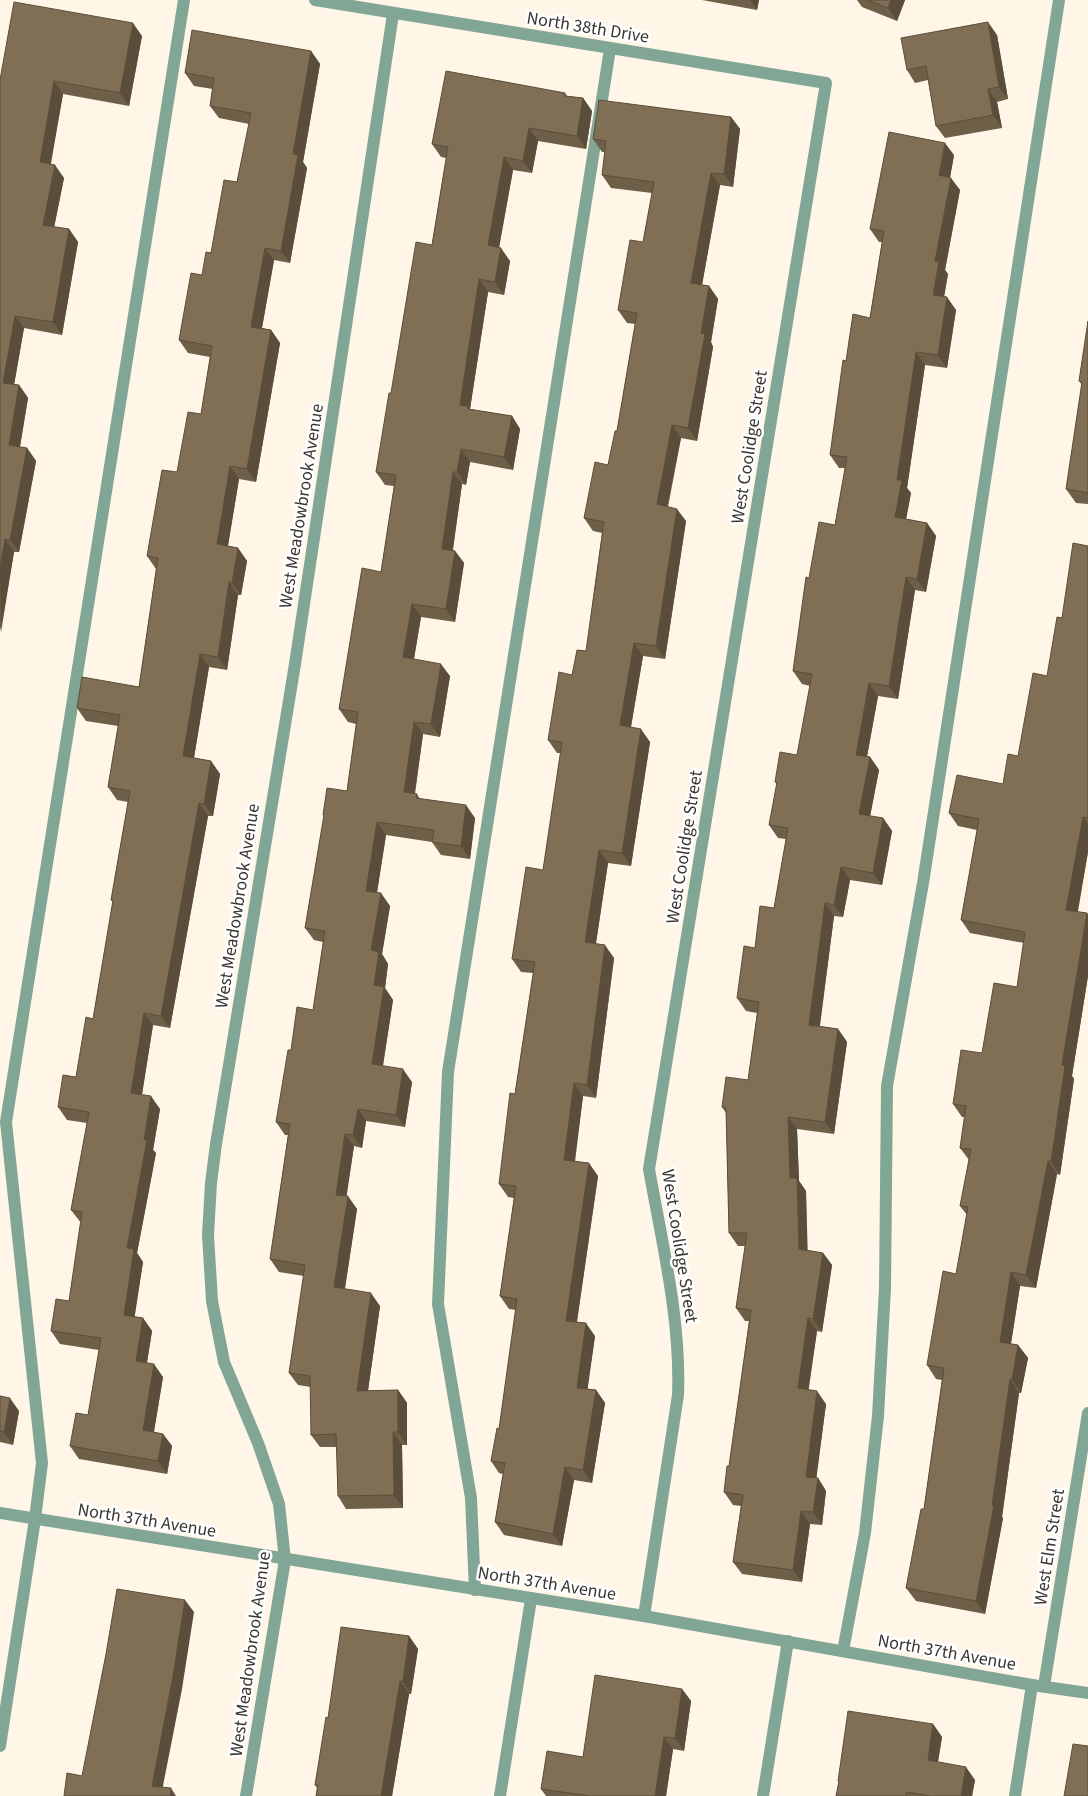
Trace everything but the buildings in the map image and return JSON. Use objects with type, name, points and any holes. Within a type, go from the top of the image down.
[{"type":"street","points":[[0,1746],[36,1519],[42,1462],[6,1122],[184,0]]},
{"type":"street","name":"North 38th Drive","points":[[315,0],[826,83]]},
{"type":"street","points":[[843,1651],[865,1533],[878,1416],[886,1288],[887,1086],[923,883],[1059,0]]},
{"type":"street","name":"West Meadowbrook Avenue","points":[[246,1796],[285,1560],[279,1504],[258,1443],[222,1354],[212,1301],[208,1236],[211,1183],[293,674],[393,14]]},
{"type":"street","points":[[475,1590],[471,1498],[438,1304],[448,1072],[610,49]]},
{"type":"street","name":"West Coolidge Street","points":[[644,1616],[678,1395],[679,1364],[674,1314],[649,1169],[826,83]]},
{"type":"street","name":"West Elm Street","points":[[1015,1796],[1038,1685],[1088,1413]]},
{"type":"street","name":"North 37th Avenue","points":[[0,1513],[531,1600],[644,1616],[1088,1693]]},
{"type":"street","points":[[500,1796],[531,1600]]},
{"type":"street","points":[[764,1796],[788,1641]]}]
